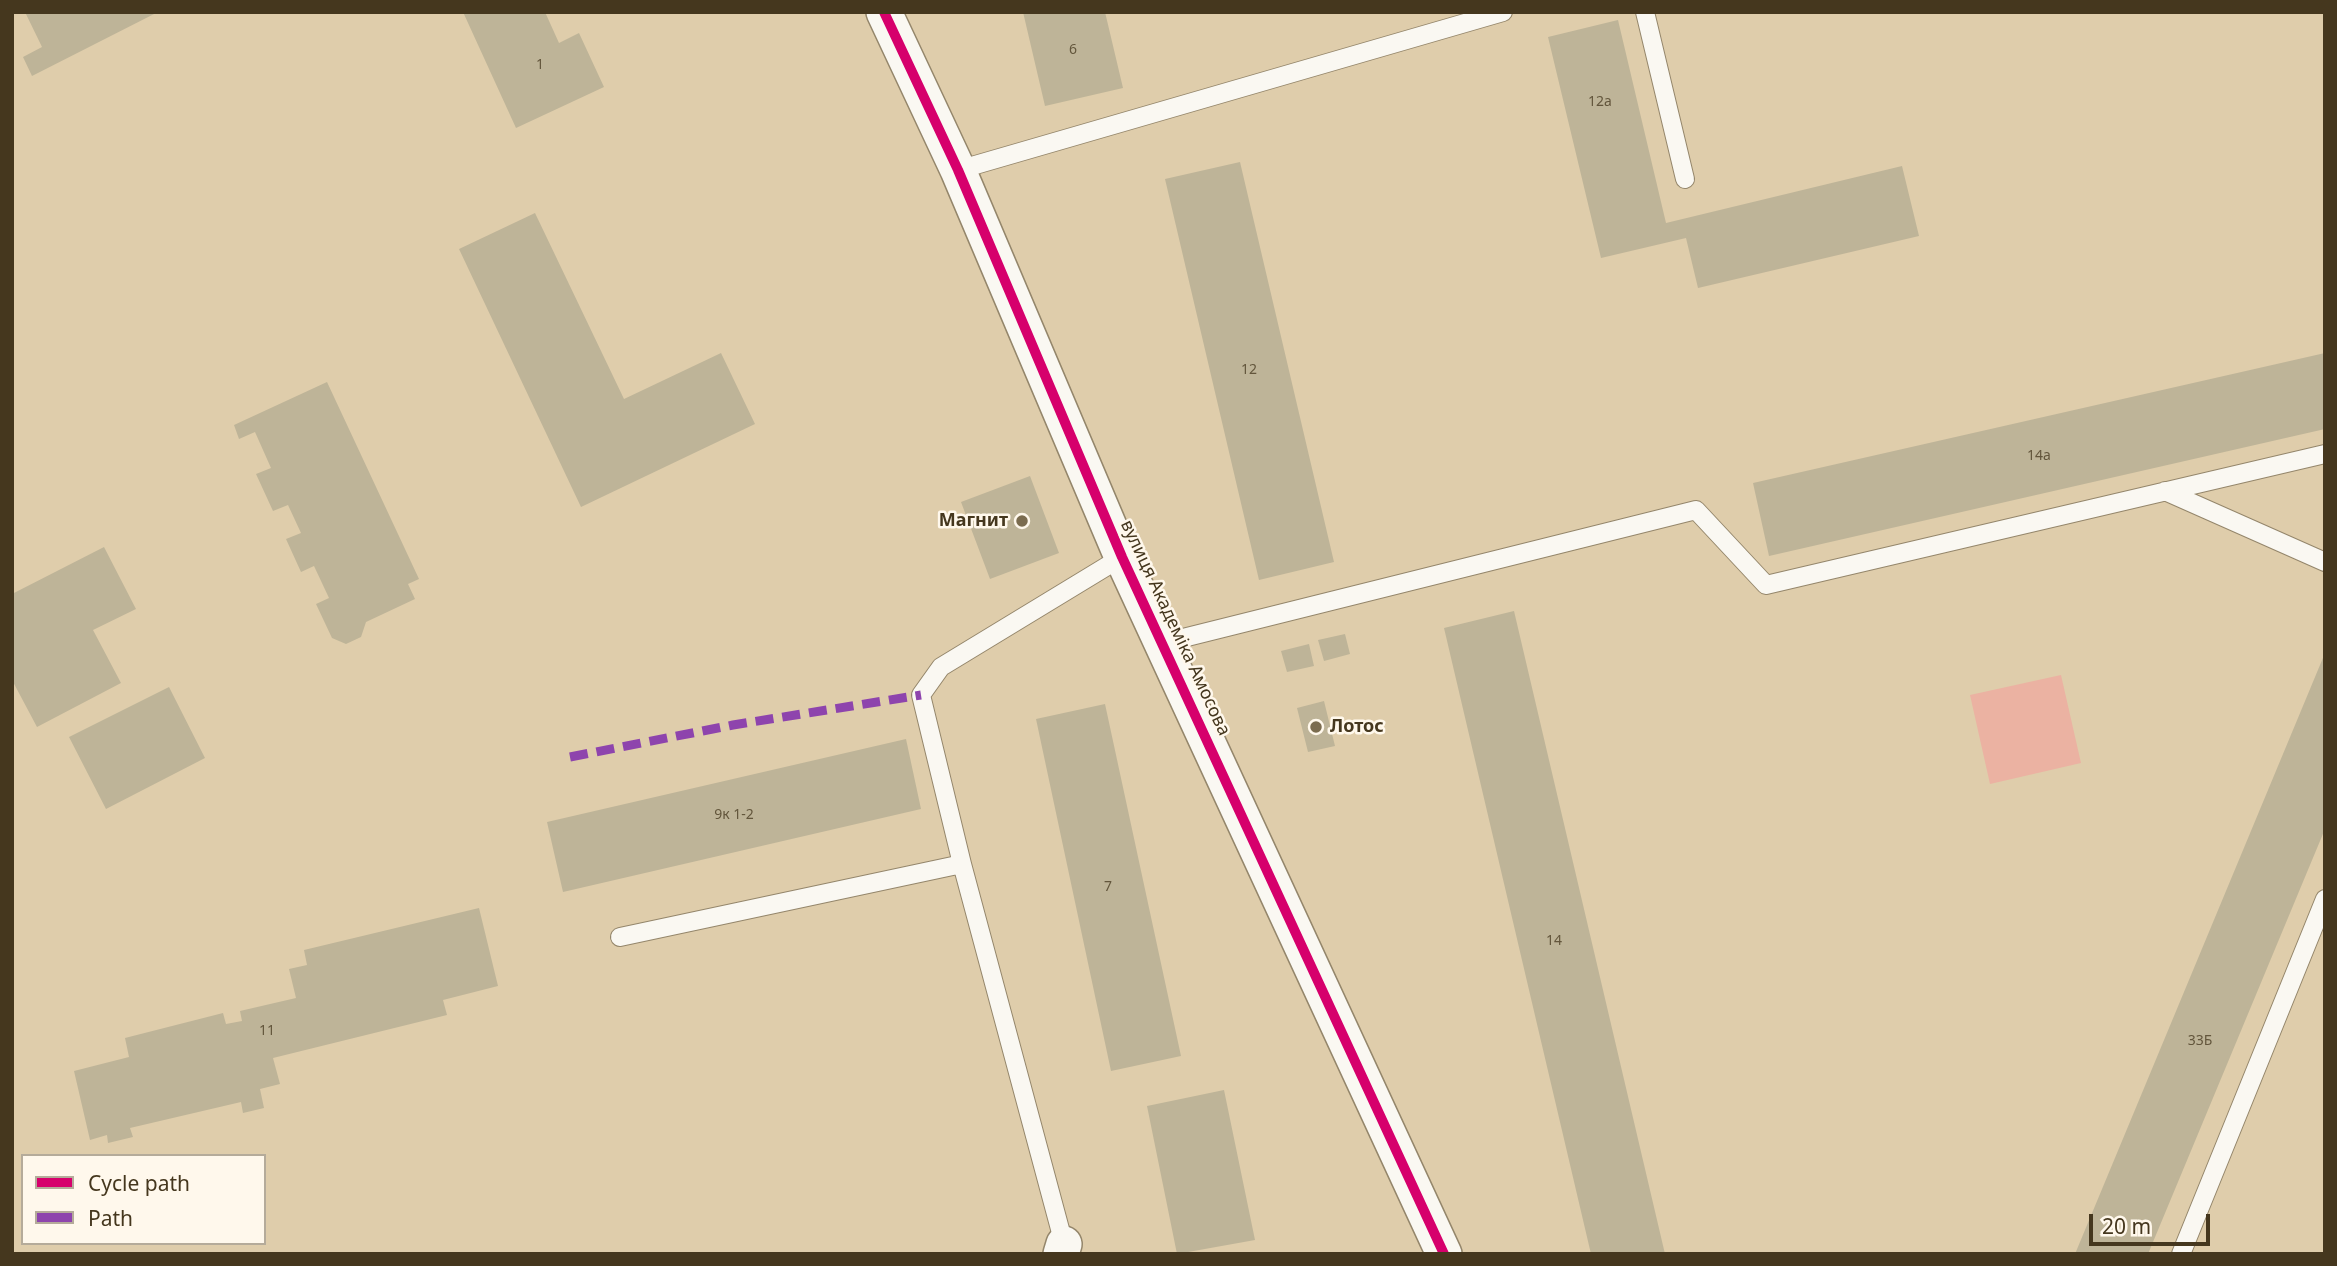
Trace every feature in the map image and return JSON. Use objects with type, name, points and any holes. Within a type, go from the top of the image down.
[{"type":"street","name":"вулиця Академіка Амосова","points":[[884,12],[958,170],[1122,556],[1444,1254]]},
{"type":"lane","points":[[958,170],[1503,12]]},
{"type":"lane","points":[[1645,12],[1685,179]]},
{"type":"lane","points":[[1163,643],[1696,510],[1766,585],[2325,454]]},
{"type":"lane","points":[[2165,491],[2325,562]]},
{"type":"lane","points":[[1063,1249],[962,864],[921,695],[941,667],[1122,556]]},
{"type":"lane","points":[[620,937],[962,864]]},
{"type":"lane","points":[[2181,1254],[2325,899]]},
{"type":"shaded area","points":[[2061,675],[2081,763],[1990,784],[1970,695]]},
{"type":"building","points":[[25,12],[158,12],[32,76],[23,57],[42,47]]},
{"type":"building","points":[[463,12],[545,12],[559,43],[579,33],[604,87],[516,128]]},
{"type":"building","points":[[1023,12],[1105,12],[1123,88],[1045,106]]},
{"type":"building","points":[[1618,20],[1666,223],[1902,166],[1919,236],[1698,288],[1686,238],[1601,258],[1548,37]]},
{"type":"building","points":[[1240,162],[1334,562],[1259,580],[1165,179]]},
{"type":"building","points":[[535,213],[624,399],[721,353],[755,424],[581,507],[459,249]]},
{"type":"building","points":[[2325,353],[2325,429],[1769,556],[1753,483]]},
{"type":"building","points":[[327,382],[419,579],[408,584],[415,599],[366,622],[361,637],[346,644],[332,638],[316,604],[329,598],[314,566],[301,572],[286,539],[301,533],[288,505],[273,511],[256,474],[271,468],[255,432],[239,439],[234,425]]},
{"type":"building","points":[[1030,476],[1059,553],[990,579],[961,502]]},
{"type":"building","points":[[104,547],[136,609],[93,630],[121,683],[37,727],[12,680],[12,594]]},
{"type":"building","points":[[1514,611],[1665,1254],[1591,1254],[1444,628]]},
{"type":"building","points":[[1345,634],[1350,654],[1324,661],[1318,640]]},
{"type":"building","points":[[1309,644],[1314,666],[1287,672],[1281,651]]},
{"type":"building","points":[[2325,653],[2325,829],[2148,1254],[2075,1254]]},
{"type":"building","points":[[169,687],[205,758],[106,809],[69,737]]},
{"type":"building","name":"Лотос","points":[[1324,701],[1335,746],[1308,752],[1297,708]]},
{"type":"building","points":[[1105,704],[1181,1056],[1111,1071],[1036,719]]},
{"type":"building","points":[[906,739],[921,809],[563,892],[547,822]]},
{"type":"building","points":[[479,908],[498,986],[443,1000],[447,1015],[273,1058],[280,1084],[260,1089],[264,1108],[243,1113],[241,1102],[130,1128],[133,1137],[108,1143],[107,1135],[90,1140],[74,1071],[129,1057],[125,1038],[223,1013],[226,1024],[242,1021],[240,1011],[296,998],[289,969],[307,965],[304,950]]},
{"type":"building","points":[[1224,1090],[1255,1240],[1177,1254],[1147,1106]]},
{"type":"marked path","points":[[570,757],[733,725],[921,695]]},
{"type":"cycle path","points":[[884,12],[958,170],[1122,557],[1444,1254]]},
{"type":"place","name":"Магнит","points":[[1022,521]]},
{"type":"place","name":"Лотос","points":[[1316,727]]}]
